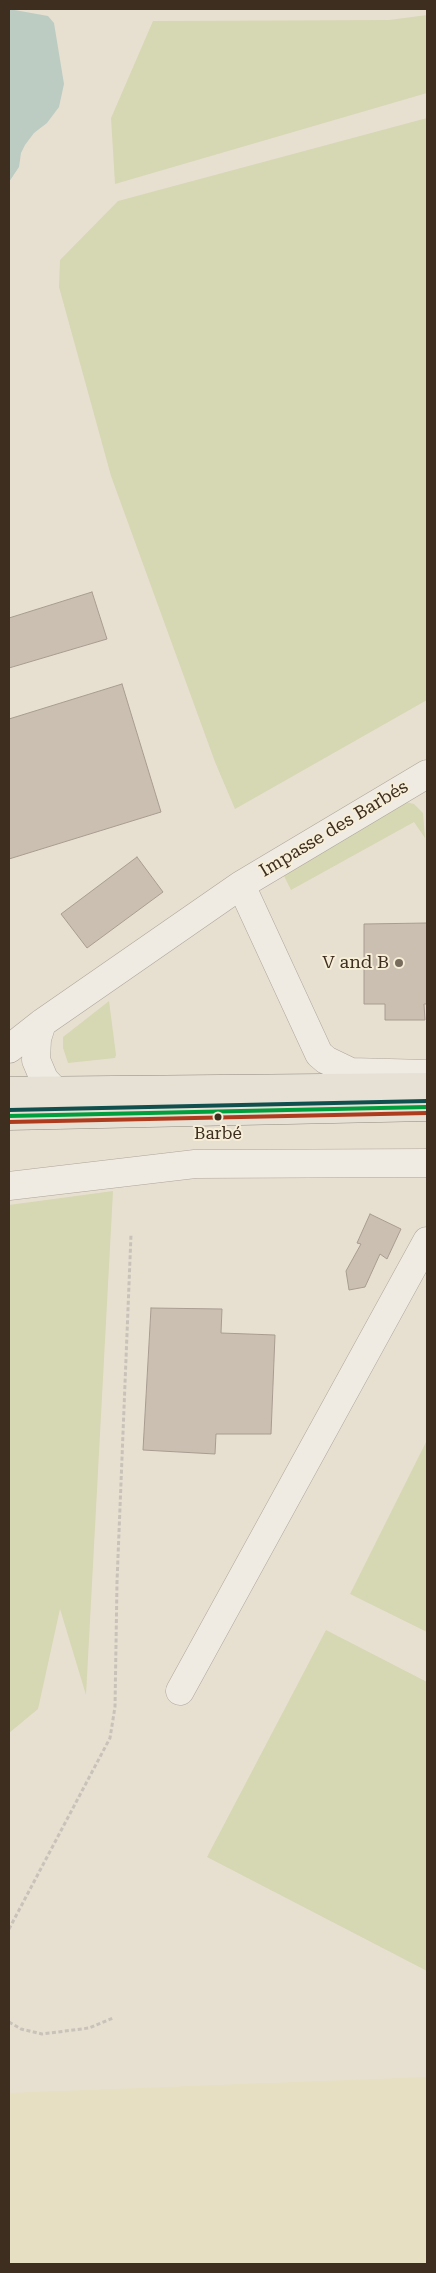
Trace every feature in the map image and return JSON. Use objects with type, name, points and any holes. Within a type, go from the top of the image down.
[{"type":"main road","points":[[9,1091],[427,1087]]},
{"type":"main road","points":[[9,1116],[427,1108]]},
{"type":"street","name":"Impasse des Barbés","points":[[9,1049],[42,1023],[240,885],[427,774]]},
{"type":"street","points":[[240,885],[318,1054],[351,1072],[427,1074]]},
{"type":"street","points":[[42,1023],[37,1039],[36,1060],[44,1079],[66,1104],[88,1114]]},
{"type":"street","points":[[9,1186],[195,1164],[427,1164]]},
{"type":"street","points":[[180,1691],[427,1241]]},
{"type":"path","points":[[9,1929],[110,1738],[115,1707],[117,1582],[131,1236]]},
{"type":"path","points":[[9,2022],[21,2030],[42,2034],[89,2028],[113,2018]]},
{"type":"shaded area","points":[[9,9],[48,16],[54,23],[64,84],[59,107],[47,123],[34,133],[25,145],[21,153],[19,167],[9,182]]},
{"type":"shaded area","points":[[427,2077],[427,2264],[9,2264],[9,2093]]},
{"type":"green space","points":[[427,15],[427,93],[115,184],[111,118],[153,21],[389,20]]},
{"type":"green space","points":[[427,118],[427,700],[235,809],[215,762],[111,476],[59,287],[60,260],[118,201]]},
{"type":"green space","points":[[402,801],[414,804],[423,813],[425,838],[414,822],[291,890],[283,874]]},
{"type":"green space","points":[[109,1001],[115,1058],[68,1063],[63,1048],[63,1037]]},
{"type":"green space","points":[[113,1191],[86,1695],[60,1609],[38,1709],[9,1733],[9,1205]]},
{"type":"green space","points":[[427,1440],[427,1632],[350,1594]]},
{"type":"green space","points":[[326,1630],[427,1682],[427,1971],[207,1857]]},
{"type":"building","points":[[92,592],[107,639],[9,668],[9,618]]},
{"type":"building","points":[[122,684],[161,812],[9,859],[9,719]]},
{"type":"building","points":[[137,857],[163,892],[87,948],[61,914]]},
{"type":"building","points":[[427,923],[427,1004],[424,1004],[425,1020],[385,1020],[385,1004],[364,1004],[364,924]]},
{"type":"building","points":[[370,1214],[401,1229],[387,1259],[380,1254],[365,1287],[349,1290],[346,1271],[361,1244],[357,1243]]},
{"type":"building","points":[[151,1308],[222,1309],[221,1333],[275,1335],[271,1434],[216,1434],[215,1454],[143,1450]]},
{"type":"transit line","points":[[9,1110],[427,1101]]},
{"type":"transit line","points":[[9,1116],[427,1107]]},
{"type":"transit line","points":[[9,1122],[427,1113]]},
{"type":"place","name":"V and B","points":[[399,963]]},
{"type":"place","name":"Barbé","points":[[218,1117]]}]
